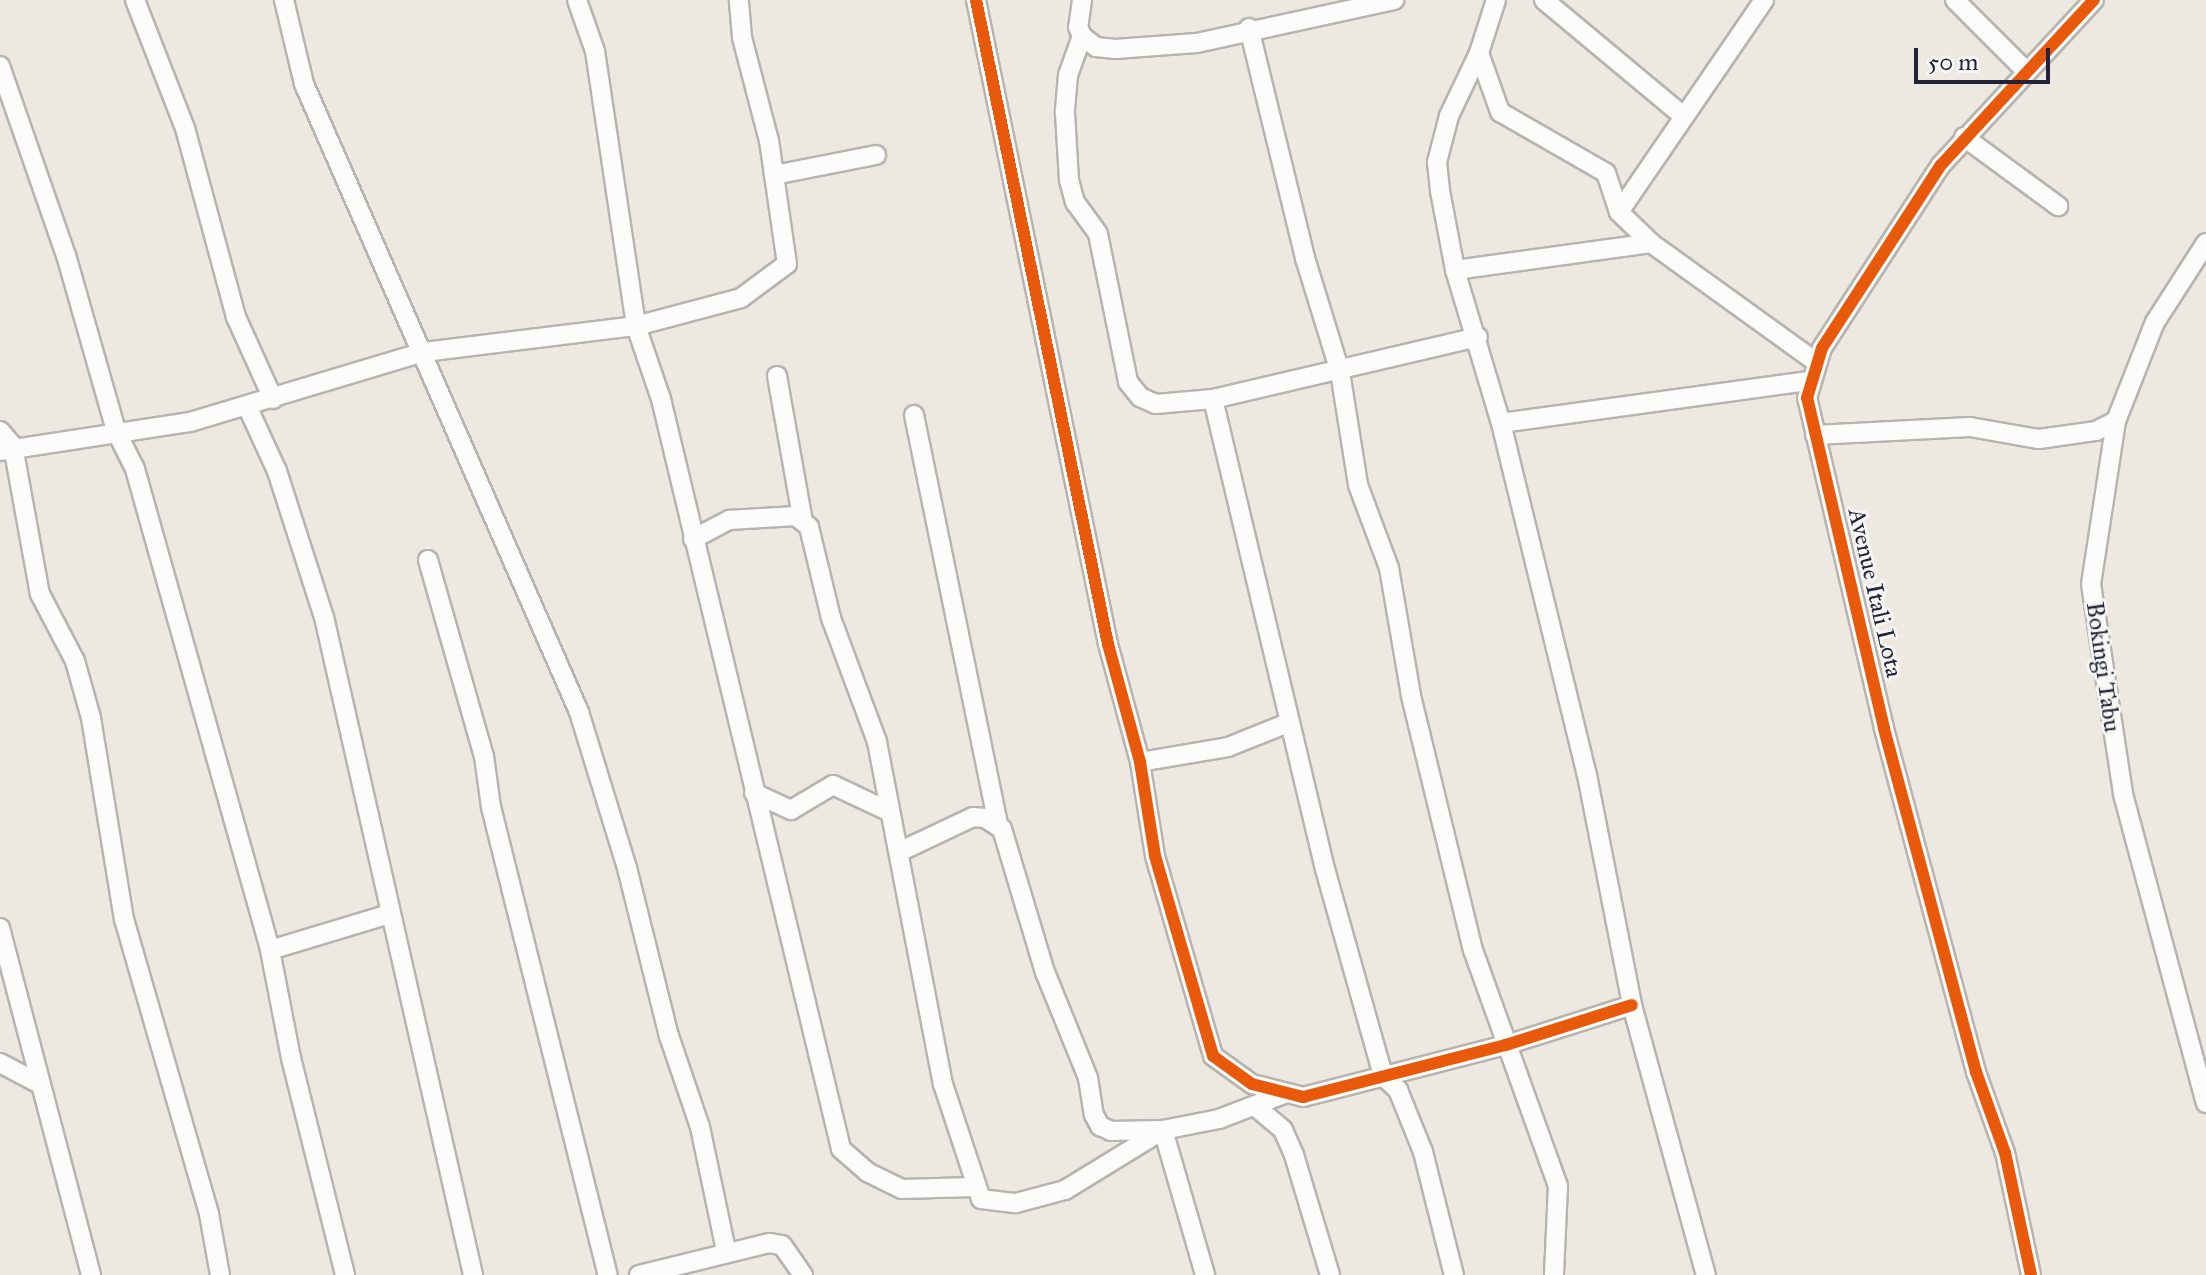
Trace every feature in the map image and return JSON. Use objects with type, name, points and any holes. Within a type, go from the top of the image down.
[{"type":"street","points":[[135,0],[185,128],[236,317],[273,399]]},
{"type":"street","points":[[284,0],[304,84],[424,352],[579,712],[627,868],[669,1036],[700,1127],[726,1250]]},
{"type":"street","points":[[577,0],[595,51],[636,326],[652,363],[841,1149],[867,1172],[902,1189],[974,1187]]},
{"type":"street","points":[[220,1275],[209,1214],[124,919],[91,718],[75,661],[33,570],[4,442],[190,422],[248,408],[424,352],[636,326],[729,304],[782,271],[786,253],[774,175],[742,37],[739,0]]},
{"type":"street","points":[[976,0],[1105,629],[1140,762],[1155,856],[1213,1056],[1252,1084],[1303,1097],[1506,1045],[1632,1005]]},
{"type":"street","points":[[1082,0],[1082,36],[1068,75],[1065,113],[1069,180],[1075,202],[1098,234],[1128,382],[1140,397],[1156,404],[1213,399],[1340,372],[1478,337]]},
{"type":"street","points":[[1082,36],[1096,47],[1115,49],[1197,43],[1340,5],[1394,0]]},
{"type":"street","points":[[1496,0],[1479,53],[1449,116],[1437,162],[1455,270],[1478,337],[1501,423],[1587,775],[1632,1005],[1706,1275]]},
{"type":"street","points":[[1544,0],[1682,115]]},
{"type":"street","points":[[1619,212],[1682,115],[1764,0]]},
{"type":"street","points":[[1955,0],[2026,71]]},
{"type":"street","name":"Avenue Itali Lota","points":[[2031,1275],[2005,1153],[1976,1072],[1884,728],[1815,435],[1809,381],[1816,362],[1893,234],[1964,137],[2094,0]]},
{"type":"street","points":[[1249,28],[1305,258],[1340,372],[1356,477],[1385,555],[1411,696],[1473,950],[1558,1186],[1554,1275]]},
{"type":"street","points":[[1479,53],[1500,112],[1606,173],[1619,212],[1651,243],[1816,362]]},
{"type":"street","points":[[0,66],[66,255],[116,431],[135,469],[270,950],[291,1058],[345,1275]]},
{"type":"street","points":[[1964,137],[2058,206]]},
{"type":"street","points":[[774,175],[876,155]]},
{"type":"street","points":[[1455,270],[1651,243]]},
{"type":"street","name":"Bokingi Tabu","points":[[2206,243],[2155,322],[2116,421],[2091,584],[2123,794],[2206,1103]]},
{"type":"street","points":[[777,376],[802,517],[809,527],[831,618],[872,723],[943,1084],[974,1187],[981,1199],[998,1202],[1065,1190],[1163,1130]]},
{"type":"street","points":[[1501,423],[1809,381]]},
{"type":"street","points":[[1213,399],[1288,723],[1383,1076],[1398,1090],[1423,1152],[1454,1275]]},
{"type":"street","points":[[248,408],[277,471],[324,617],[473,1275]]},
{"type":"street","points":[[914,415],[998,824],[1100,1126],[1111,1131],[1163,1130],[1256,1107],[1284,1094]]},
{"type":"street","points":[[1815,435],[1970,427],[2039,439],[2096,431],[2116,421]]},
{"type":"street","points":[[693,539],[729,520],[802,517]]},
{"type":"street","points":[[428,560],[484,756],[491,807],[608,1275]]},
{"type":"street","points":[[1140,762],[1228,747],[1288,723]]},
{"type":"street","points":[[754,793],[791,810],[833,785],[888,811]]},
{"type":"street","points":[[899,852],[973,817],[998,824]]},
{"type":"street","points":[[270,950],[389,914]]},
{"type":"street","points":[[0,928],[91,1275]]},
{"type":"street","points":[[0,1063],[40,1084]]},
{"type":"street","points":[[1256,1107],[1283,1130],[1294,1155],[1330,1275]]},
{"type":"street","points":[[1163,1130],[1205,1275]]},
{"type":"street","points":[[649,1274],[726,1250],[782,1245],[803,1275]]},
{"type":"cycle path","points":[[976,0],[1108,644],[1140,762],[1155,856],[1213,1056],[1252,1084],[1303,1097],[1506,1045],[1632,1005]]},
{"type":"cycle path","points":[[2031,1275],[2005,1153],[1976,1072],[1884,728],[1807,398],[1822,348],[1941,165],[2094,0]]}]
